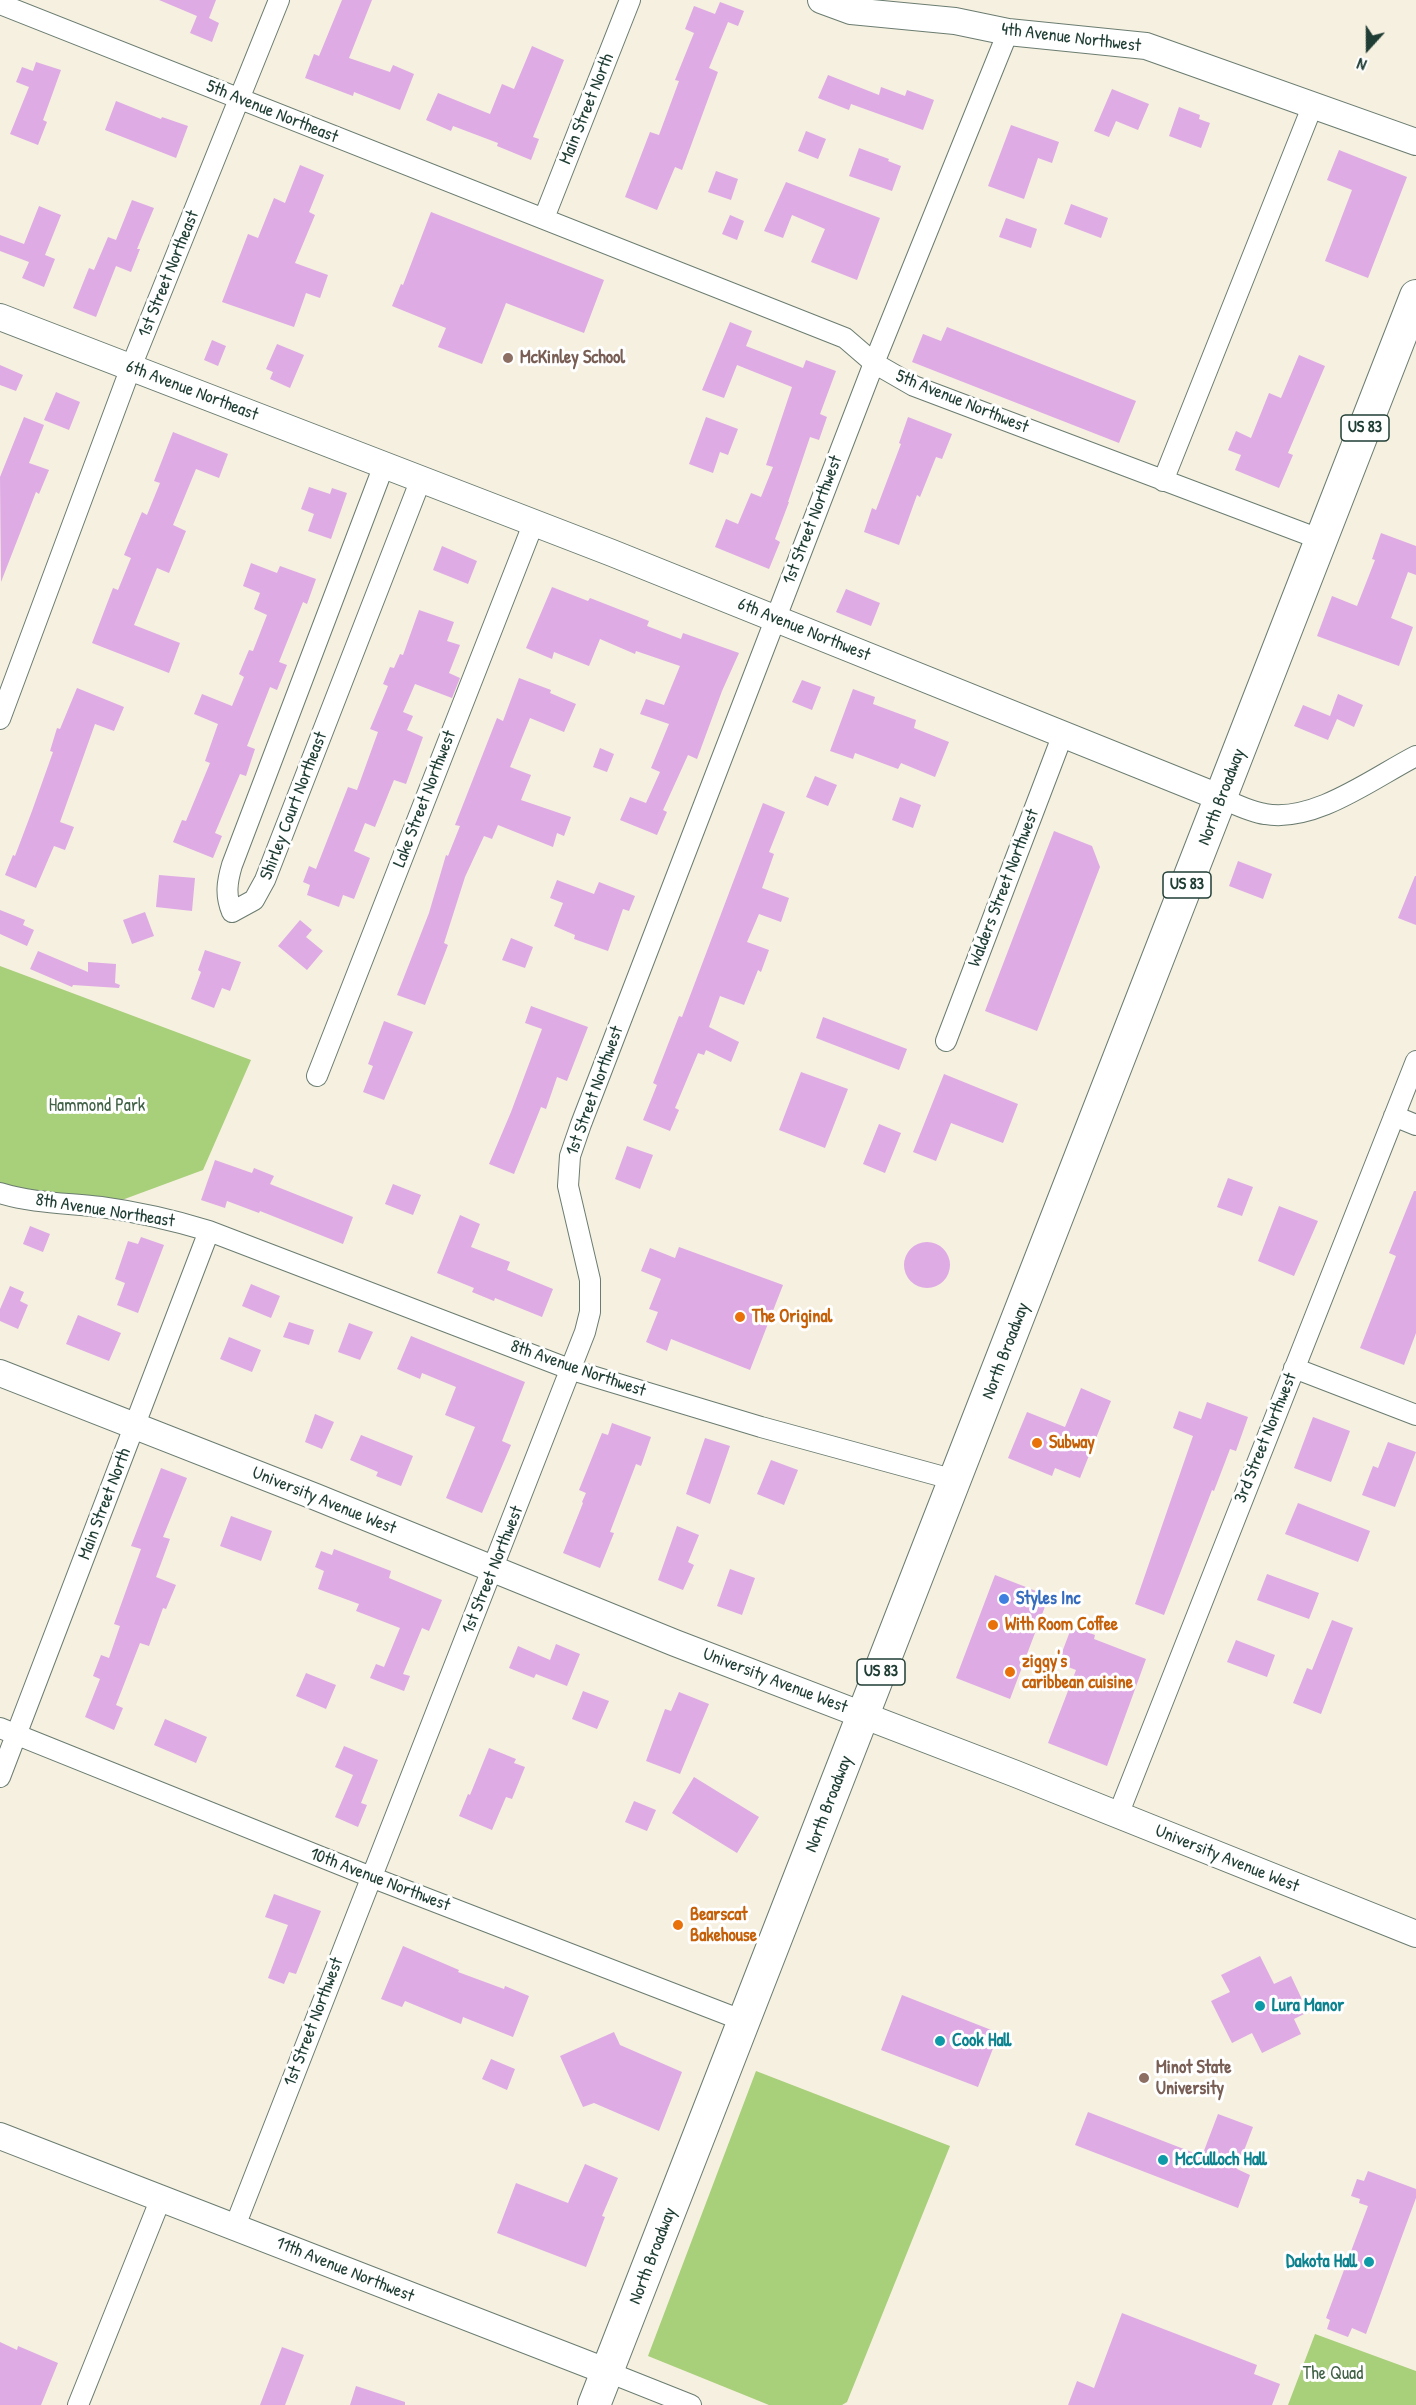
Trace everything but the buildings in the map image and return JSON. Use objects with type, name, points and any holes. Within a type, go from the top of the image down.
[{"type":"main road","name":"North Broadway","points":[[594,2405],[1416,296]]},
{"type":"street","name":"1st Street Northeast","points":[[1,716],[132,367],[279,0]]},
{"type":"street","name":"Main Street North","points":[[544,218],[630,0]]},
{"type":"street","name":"4th Avenue Northwest","points":[[821,0],[851,11],[956,21],[1008,32],[1146,46],[1312,107],[1416,142]]},
{"type":"street","name":"5th Avenue Northeast","points":[[0,4],[544,218]]},
{"type":"street","name":"1st Street Northwest","points":[[235,2226],[585,1332],[591,1298],[588,1271],[569,1195],[570,1156],[874,363],[1008,32]]},
{"type":"street","points":[[1164,481],[1312,107]]},
{"type":"street","name":"5th Avenue Northwest","points":[[544,218],[845,338],[874,363],[914,386],[1322,540]]},
{"type":"street","name":"6th Avenue Northeast","points":[[0,317],[384,465]]},
{"type":"street","name":"6th Avenue Northwest","points":[[384,465],[534,522],[1221,798]]},
{"type":"street","name":"Shirley Court Northeast","points":[[384,465],[232,865],[227,887],[227,897],[232,912],[254,900],[265,880],[421,479]]},
{"type":"street","name":"Lake Street Northwest","points":[[317,1076],[534,522]]},
{"type":"street","name":"Walders Street Northwest","points":[[946,1041],[1063,734]]},
{"type":"street","points":[[1221,798],[1266,814],[1292,815],[1331,802],[1416,756]]},
{"type":"street","name":"3rd Street Northwest","points":[[1118,1815],[1416,1061]]},
{"type":"street","points":[[1394,1116],[1416,1125]]},
{"type":"street","name":"8th Avenue Northeast","points":[[0,1193],[15,1198],[155,1215],[209,1231]]},
{"type":"street","name":"Main Street North","points":[[0,1777],[8,1732],[135,1426],[209,1231]]},
{"type":"street","name":"8th Avenue Northwest","points":[[209,1231],[572,1370],[761,1427],[956,1480]]},
{"type":"street","points":[[1294,1368],[1416,1415]]},
{"type":"street","name":"University Avenue West","points":[[0,1373],[675,1643],[864,1715],[1416,1934]]},
{"type":"street","name":"10th Avenue Northwest","points":[[8,1732],[371,1877],[744,2021]]},
{"type":"street","name":"11th Avenue Northwest","points":[[0,2136],[691,2405]]},
{"type":"street","points":[[78,2405],[161,2198]]},
{"type":"green space","name":"Hammond Park","points":[[0,966],[251,1060],[203,1170],[103,1207],[0,1183]]},
{"type":"green space","points":[[756,2071],[950,2146],[847,2402],[842,2405],[769,2405],[648,2356]]},
{"type":"green space","name":"The Quad","points":[[1315,2334],[1416,2371],[1416,2405],[1288,2405]]},
{"type":"place","name":"McKinley School","points":[[508,358]]},
{"type":"place","name":"The Original","points":[[740,1317]]},
{"type":"place","name":"Subway","points":[[1037,1443]]},
{"type":"place","name":"Styles Inc","points":[[1004,1599]]},
{"type":"place","name":"With Room Coffee","points":[[993,1625]]},
{"type":"place","name":"ziggy's caribbean cuisine","points":[[1010,1672]]},
{"type":"place","name":"Bearscat Bakehouse","points":[[678,1925]]},
{"type":"place","name":"Lura Manor","points":[[1260,2006]]},
{"type":"place","name":"Cook Hall","points":[[940,2041]]},
{"type":"place","name":"Minot State University","points":[[1144,2078]]},
{"type":"place","name":"McCulloch Hall","points":[[1163,2160]]},
{"type":"place","name":"Dakota Hall","points":[[1369,2262]]}]
